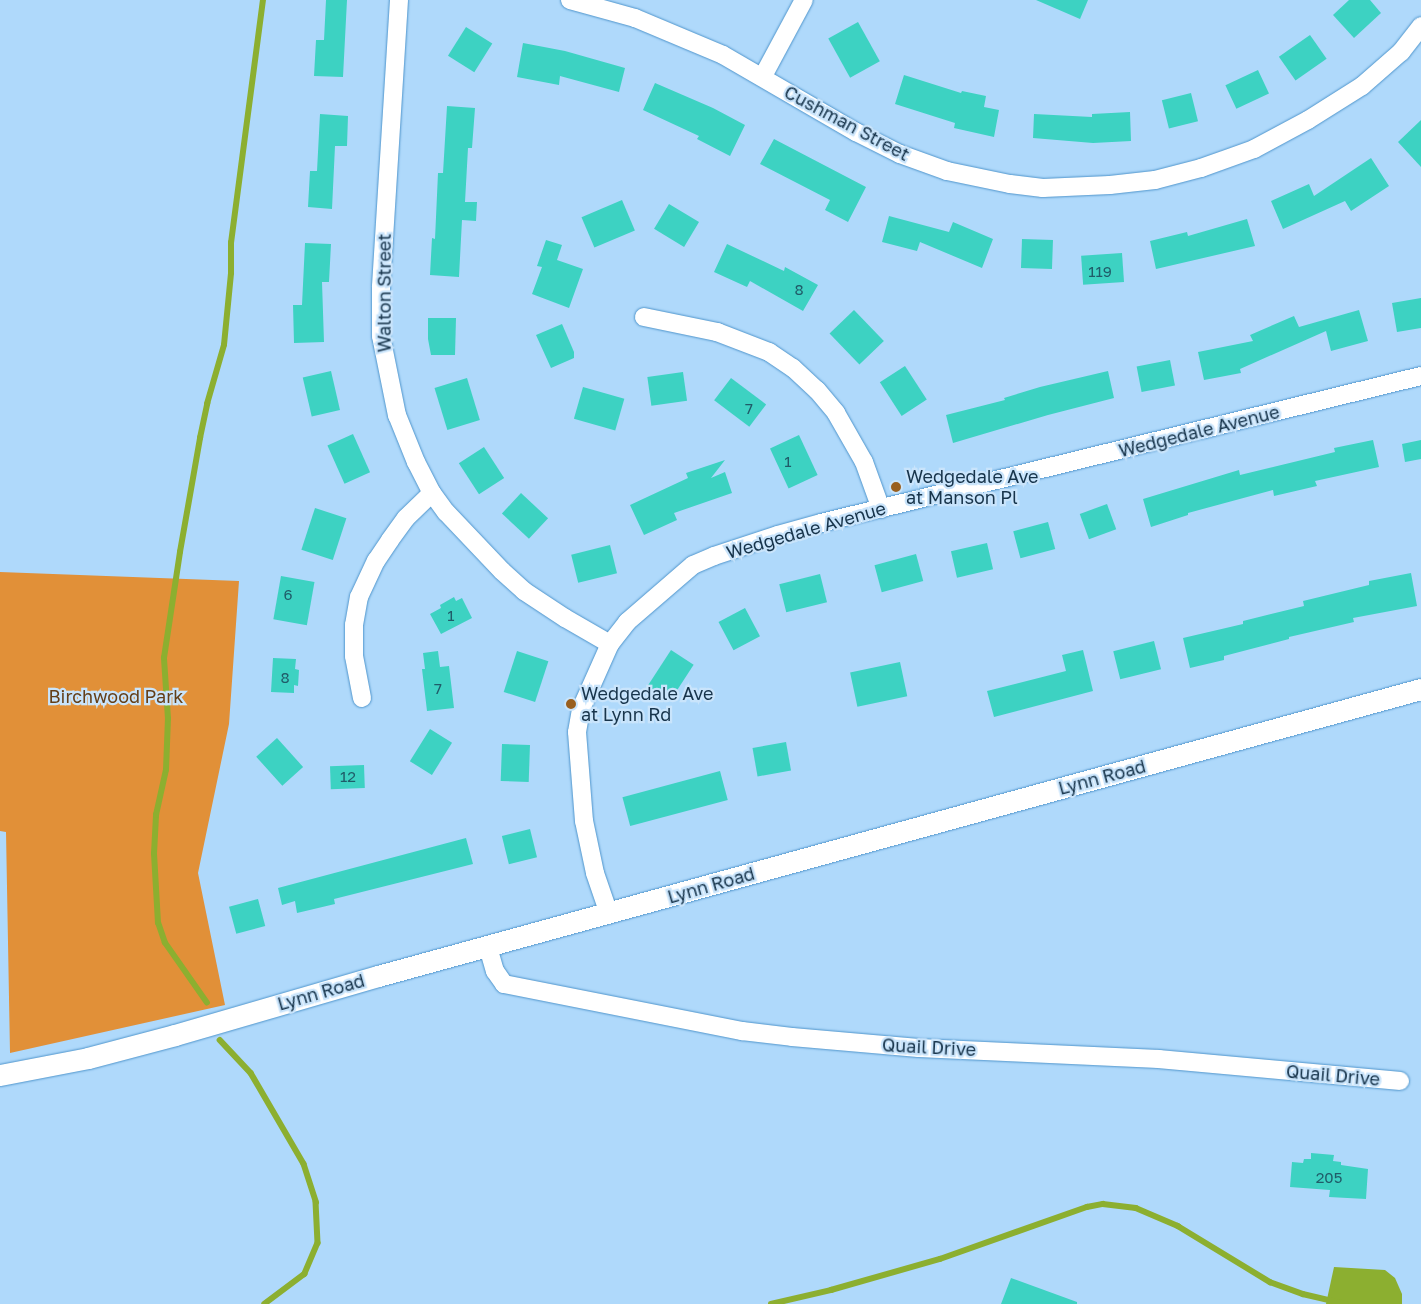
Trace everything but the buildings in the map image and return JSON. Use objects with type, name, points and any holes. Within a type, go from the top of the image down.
[{"type":"street","name":"Walton Street","points":[[399,0],[382,244],[381,336],[397,415],[416,462],[432,493],[446,512],[524,591],[610,644]]},
{"type":"street","name":"Cushman Street","points":[[570,0],[635,18],[689,39],[763,76],[856,132],[900,154],[947,171],[1010,184],[1044,188],[1110,185],[1178,175],[1254,149],[1362,86],[1401,52],[1421,26]]},
{"type":"street","points":[[763,76],[804,0]]},
{"type":"street","points":[[644,317],[717,332],[768,352],[793,368],[836,413],[864,462],[881,509]]},
{"type":"street","name":"Wedgedale Avenue","points":[[609,914],[595,873],[586,830],[578,732],[581,709],[610,644],[639,610],[693,566],[714,556],[778,535],[1421,376]]},
{"type":"street","points":[[362,698],[354,656],[354,624],[358,597],[376,561],[390,540],[406,518],[432,493]]},
{"type":"street","name":"Lynn Road","points":[[0,1075],[88,1058],[1421,689]]},
{"type":"street","name":"Quail Drive","points":[[488,947],[495,970],[504,984],[742,1031],[919,1048],[1159,1059],[1400,1081]]},
{"type":"green space","name":"Birchwood Park","points":[[0,572],[239,581],[229,724],[198,873],[225,1005],[10,1053],[6,832],[0,831]]},
{"type":"shaded area","points":[[1334,1267],[1385,1270],[1395,1278],[1402,1294],[1402,1304],[1326,1304]]},
{"type":"waterway","points":[[207,1003],[165,943],[158,923],[154,854],[156,815],[166,770],[168,719],[164,658],[200,438],[207,404],[224,345],[231,273],[231,243],[263,0]]},
{"type":"waterway","points":[[220,1040],[251,1073],[304,1164],[316,1202],[318,1243],[305,1274],[265,1304]]},
{"type":"waterway","points":[[771,1304],[831,1290],[940,1259],[1087,1207],[1103,1204],[1136,1208],[1178,1226],[1270,1282],[1303,1294],[1346,1304]]},
{"type":"place","name":"Wedgedale Ave at Manson Pl","points":[[896,487]]},
{"type":"place","name":"Wedgedale Ave at Lynn Rd","points":[[571,704]]}]
